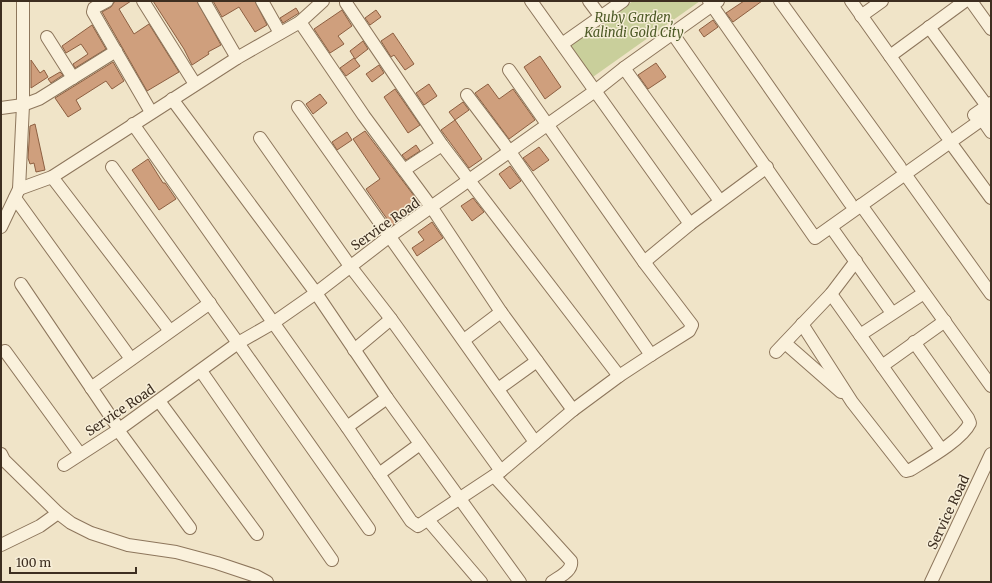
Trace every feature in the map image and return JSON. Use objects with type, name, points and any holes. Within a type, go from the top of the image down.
[{"type":"street","points":[[1,227],[17,193],[24,105],[22,1]]},
{"type":"street","points":[[107,1],[94,8],[93,12],[151,112]]},
{"type":"street","points":[[143,1],[195,84]]},
{"type":"street","points":[[204,1],[237,58]]},
{"type":"street","points":[[262,1],[280,33]]},
{"type":"street","points":[[17,193],[52,177],[195,84],[300,22],[323,1]]},
{"type":"street","points":[[531,1],[690,224]]},
{"type":"street","points":[[589,1],[601,17]]},
{"type":"street","points":[[562,44],[623,1]]},
{"type":"street","points":[[780,1],[991,294]]},
{"type":"street","points":[[851,1],[991,198]]},
{"type":"street","points":[[862,16],[882,1]]},
{"type":"street","points":[[890,56],[965,1]]},
{"type":"street","points":[[971,1],[991,29]]},
{"type":"street","points":[[713,2],[856,204],[945,321],[991,386]]},
{"type":"street","name":"Service Road","points":[[64,464],[118,430],[238,343],[273,323],[316,293],[390,236],[432,208],[595,91],[713,2]]},
{"type":"street","points":[[346,3],[442,145],[619,376]]},
{"type":"street","points":[[300,22],[364,116],[432,208],[501,312],[573,410]]},
{"type":"street","points":[[929,27],[988,110],[991,132]]},
{"type":"street","points":[[672,34],[767,167],[815,238],[831,227],[856,204]]},
{"type":"street","points":[[47,37],[73,78]]},
{"type":"street","points":[[1,108],[24,105],[39,99],[116,50]]},
{"type":"street","points":[[624,68],[720,201]]},
{"type":"street","points":[[133,124],[380,474],[411,521],[418,526],[497,473],[573,410],[619,376],[689,331],[692,325],[644,262],[509,70]]},
{"type":"street","points":[[467,95],[510,152],[651,355]]},
{"type":"street","points":[[172,99],[316,293],[387,398],[520,582]]},
{"type":"street","points":[[298,107],[535,442]]},
{"type":"street","points":[[810,231],[856,204],[988,110]]},
{"type":"street","points":[[260,138],[350,266],[391,319],[497,473],[570,561],[571,565],[568,570],[552,582]]},
{"type":"street","points":[[404,170],[442,145]]},
{"type":"street","points":[[112,167],[369,529]]},
{"type":"street","points":[[644,262],[690,224],[767,167]]},
{"type":"street","points":[[52,177],[170,331]]},
{"type":"street","points":[[17,193],[132,359]]},
{"type":"street","points":[[831,227],[892,313]]},
{"type":"street","points":[[776,352],[831,294],[856,261]]},
{"type":"street","points":[[21,284],[118,430],[190,528]]},
{"type":"street","points":[[860,335],[924,293]]},
{"type":"street","points":[[831,294],[942,449]]},
{"type":"street","points":[[91,388],[210,303]]},
{"type":"street","points":[[464,340],[501,312]]},
{"type":"street","points":[[354,350],[391,319]]},
{"type":"street","points":[[882,366],[945,321]]},
{"type":"street","points":[[802,324],[852,402],[902,468],[906,471],[910,470],[942,449],[967,430],[970,423],[914,342]]},
{"type":"street","points":[[785,343],[852,402]]},
{"type":"street","points":[[5,351],[80,454]]},
{"type":"street","points":[[498,389],[537,360]]},
{"type":"street","points":[[201,371],[332,560]]},
{"type":"street","points":[[347,427],[387,398]]},
{"type":"street","points":[[159,401],[257,534]]},
{"type":"street","points":[[380,474],[420,444]]},
{"type":"street","name":"Service Road","points":[[931,582],[991,454]]},
{"type":"street","points":[[2,460],[71,523],[91,533],[128,545],[176,552],[217,563],[256,576],[267,582]]},
{"type":"street","points":[[1,545],[40,526],[58,512]]},
{"type":"street","points":[[428,520],[482,582]]},
{"type":"green space","name":"Ruby Garden, Kalindi Gold City","points":[[633,1],[700,1],[590,79],[567,47]]},
{"type":"building","points":[[115,1],[131,1],[119,9],[134,34],[149,24],[179,72],[147,91],[102,12],[111,7]]},
{"type":"building","points":[[153,1],[197,1],[221,45],[208,52],[209,54],[192,65],[184,49]]},
{"type":"building","points":[[213,1],[255,1],[267,25],[255,32],[239,7],[222,17]]},
{"type":"building","points":[[744,1],[762,1],[733,22],[726,13]]},
{"type":"building","points":[[296,8],[299,13],[283,23],[280,18]]},
{"type":"building","points":[[342,10],[352,26],[338,36],[344,44],[330,53],[314,29]]},
{"type":"building","points":[[376,10],[381,17],[370,25],[365,18]]},
{"type":"building","points":[[713,20],[718,27],[704,37],[699,30]]},
{"type":"building","points":[[92,25],[106,49],[75,68],[73,64],[88,54],[81,44],[66,53],[62,46]]},
{"type":"building","points":[[393,33],[414,64],[405,70],[394,55],[391,57],[381,41]]},
{"type":"building","points":[[363,41],[368,49],[355,59],[350,51]]},
{"type":"building","points":[[540,56],[561,87],[545,99],[524,67]]},
{"type":"building","points":[[354,58],[360,66],[346,76],[340,68]]},
{"type":"building","points":[[31,60],[40,73],[44,70],[48,77],[31,88]]},
{"type":"building","points":[[113,62],[124,81],[112,89],[106,81],[76,100],[81,109],[68,117],[55,98]]},
{"type":"building","points":[[656,63],[666,77],[648,89],[638,75]]},
{"type":"building","points":[[379,65],[384,73],[372,82],[366,74]]},
{"type":"building","points":[[60,72],[63,75],[51,83],[48,79]]},
{"type":"building","points":[[429,84],[437,96],[424,105],[416,93]]},
{"type":"building","points":[[488,84],[499,99],[513,89],[535,120],[509,139],[475,93]]},
{"type":"building","points":[[395,89],[420,125],[408,133],[384,97]]},
{"type":"building","points":[[320,94],[327,103],[313,114],[306,104]]},
{"type":"building","points":[[463,102],[469,110],[455,120],[449,112]]},
{"type":"building","points":[[455,120],[482,159],[469,168],[441,130]]},
{"type":"building","points":[[35,124],[45,170],[36,172],[34,163],[30,164],[28,158],[30,126]]},
{"type":"building","points":[[365,131],[421,205],[392,226],[366,189],[380,179],[353,139]]},
{"type":"building","points":[[347,132],[352,140],[337,150],[332,142]]},
{"type":"building","points":[[416,145],[420,151],[406,160],[402,155]]},
{"type":"building","points":[[539,147],[549,160],[533,171],[523,158]]},
{"type":"building","points":[[148,159],[163,183],[165,183],[176,199],[159,210],[132,170]]},
{"type":"building","points":[[510,166],[521,181],[510,189],[499,174]]},
{"type":"building","points":[[473,198],[484,212],[472,221],[461,206]]},
{"type":"building","points":[[432,222],[443,238],[417,256],[412,248],[424,240],[418,232]]}]
